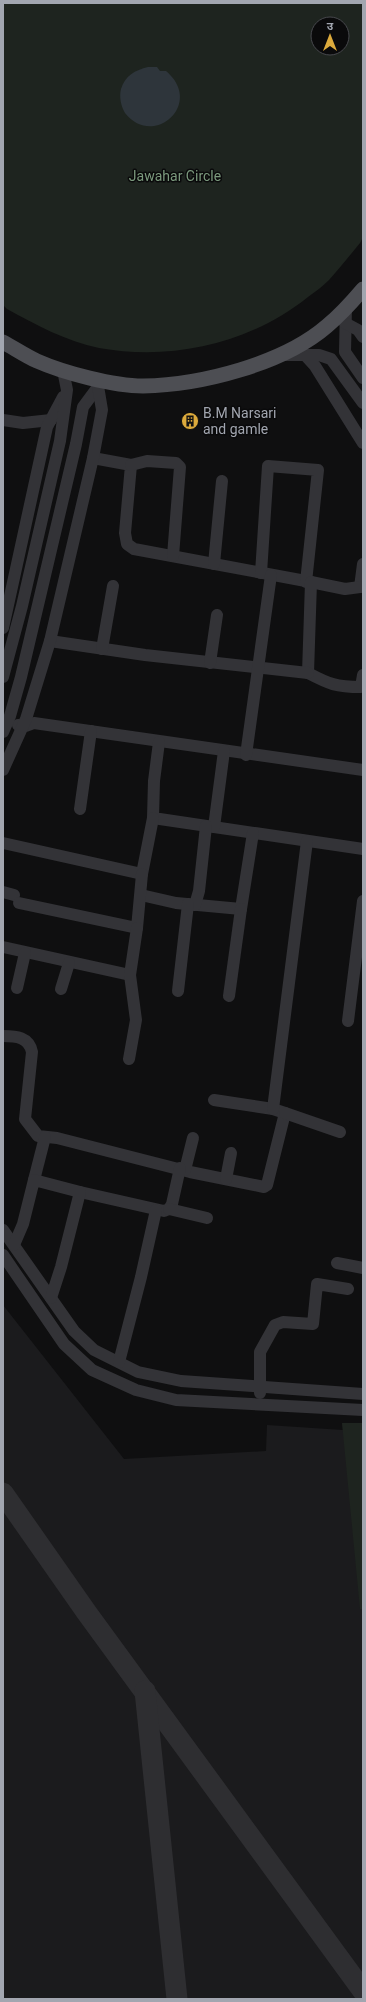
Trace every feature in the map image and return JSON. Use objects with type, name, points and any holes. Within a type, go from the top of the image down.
[{"type":"main road","points":[[3,342],[37,361],[101,383],[142,386],[184,382],[248,368],[301,344],[327,326],[363,289]]},
{"type":"street","points":[[346,307],[345,352],[363,378]]},
{"type":"street","points":[[345,323],[358,330],[363,337]]},
{"type":"street","points":[[278,354],[319,355],[331,359],[363,403]]},
{"type":"street","points":[[304,354],[315,366],[363,443]]},
{"type":"street","points":[[3,677],[22,606],[60,441],[67,390],[63,370]]},
{"type":"street","points":[[3,770],[28,723],[50,641],[93,458],[102,410],[101,383]]},
{"type":"street","points":[[101,383],[83,407],[75,452],[23,669],[5,722],[28,723],[91,731],[246,755],[363,770]]},
{"type":"street","points":[[3,628],[47,427],[67,390]]},
{"type":"street","points":[[3,420],[23,423],[51,420]]},
{"type":"street","points":[[93,458],[131,465],[147,460],[176,463],[180,467],[173,556]]},
{"type":"street","points":[[131,465],[125,533],[127,544],[134,549],[345,589],[362,587],[363,564]]},
{"type":"street","points":[[246,755],[258,668],[266,574],[268,466],[318,470],[308,582],[308,673]]},
{"type":"street","points":[[214,564],[222,481]]},
{"type":"street","points":[[102,649],[113,586]]},
{"type":"street","points":[[210,663],[217,615]]},
{"type":"street","points":[[50,641],[210,663],[308,673],[330,685],[362,683]]},
{"type":"street","points":[[80,808],[91,731]]},
{"type":"street","points":[[129,1059],[136,1020],[130,975],[141,896],[142,874],[153,818],[154,781],[159,742]]},
{"type":"street","points":[[178,991],[192,905],[199,891],[224,751]]},
{"type":"street","points":[[153,818],[363,849]]},
{"type":"street","points":[[230,996],[253,833]]},
{"type":"street","points":[[3,1036],[22,1038],[30,1045],[32,1052],[25,1119],[38,1136],[226,1179],[264,1186],[268,1185],[279,1111],[307,841]]},
{"type":"street","points":[[3,843],[142,874]]},
{"type":"street","points":[[12,896],[137,928]]},
{"type":"street","points":[[141,896],[192,905],[242,909]]},
{"type":"street","points":[[348,1021],[363,901]]},
{"type":"street","points":[[3,947],[69,963],[130,975]]},
{"type":"street","points":[[17,988],[25,953]]},
{"type":"street","points":[[61,989],[69,963]]},
{"type":"street","points":[[214,1100],[279,1111],[340,1132]]},
{"type":"street","points":[[14,1245],[23,1224],[45,1137]]},
{"type":"street","points":[[169,1209],[172,1204],[193,1138]]},
{"type":"street","points":[[226,1179],[231,1153]]},
{"type":"street","points":[[34,1180],[156,1210],[164,1211],[169,1209],[207,1218]]},
{"type":"street","points":[[51,1298],[61,1267],[80,1192]]},
{"type":"street","points":[[119,1362],[156,1210]]},
{"type":"street","points":[[3,1230],[74,1331],[94,1350],[138,1372],[181,1381],[363,1394]]},
{"type":"street","points":[[3,1255],[64,1344],[92,1370],[136,1390],[176,1400],[363,1410]]},
{"type":"street","points":[[337,1263],[363,1268]]},
{"type":"street","points":[[260,1404],[260,1352],[275,1325],[278,1322],[313,1324],[317,1284],[348,1289]]},
{"type":"shaded area","points":[[148,67],[157,67],[160,71],[166,71],[177,84],[180,97],[178,108],[171,118],[161,124],[149,126],[136,123],[125,113],[121,104],[120,95],[125,80],[131,74]]},
{"type":"shaded area","points":[[3,1305],[124,1459],[266,1451],[267,1425],[343,1430],[342,1423],[363,1423],[363,1999],[3,1999]]},
{"type":"green space","name":"Jawahar Circle","points":[[3,3],[363,3],[363,237],[360,243],[322,287],[285,313],[261,327],[209,345],[182,350],[154,352],[127,351],[87,345],[40,327],[7,309],[3,305]]},
{"type":"green space","points":[[342,1423],[363,1423],[363,1609],[360,1609]]},
{"type":"taxiway","points":[[3,1493],[87,1613],[363,1991]]},
{"type":"taxiway","points":[[145,1691],[177,1999]]},
{"type":"place","name":"B.M Narsari and gamle","points":[[190,421]]}]
